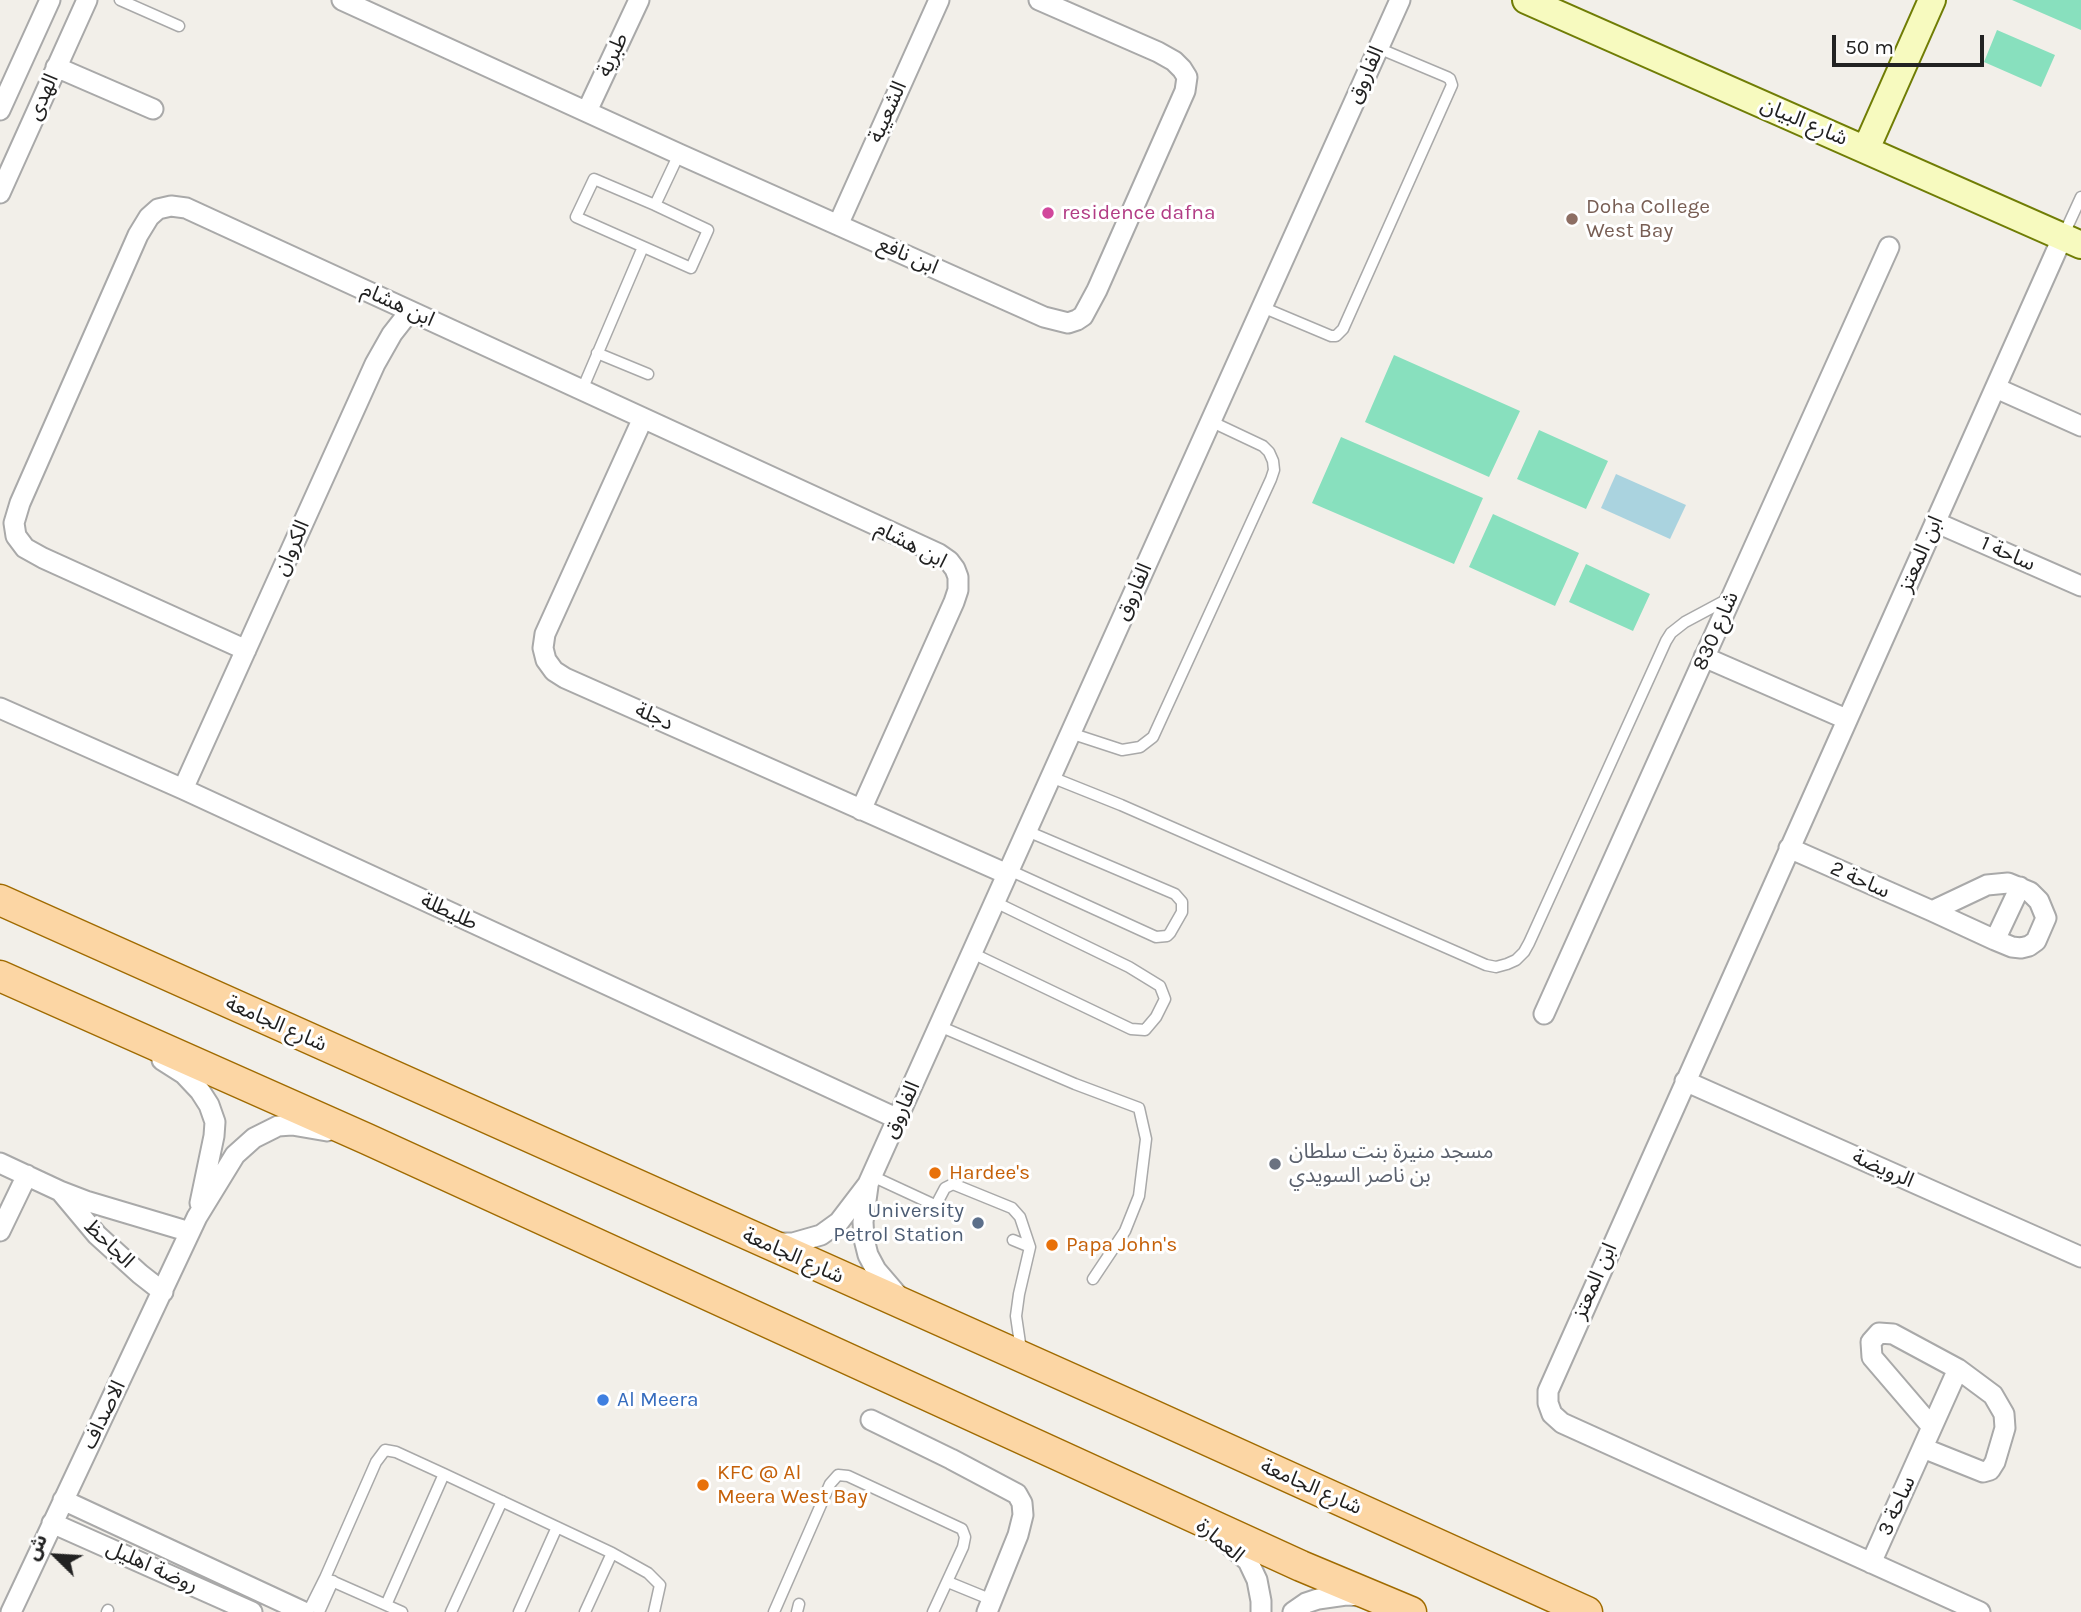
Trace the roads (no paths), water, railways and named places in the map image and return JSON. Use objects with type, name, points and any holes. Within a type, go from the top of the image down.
[{"type":"main road","name":"شارع الجامعة","points":[[0,900],[1587,1612]]},
{"type":"main road","points":[[0,976],[367,1139],[1301,1566],[1410,1612]]},
{"type":"street","name":"الهدى","points":[[0,110],[50,0]]},
{"type":"street","name":"الهدى","points":[[0,193],[87,0]]},
{"type":"street","name":"ابن نافع","points":[[342,0],[1044,317],[1068,323],[1083,316],[1097,290],[1185,91],[1187,77],[1174,61],[1158,52],[1039,0]]},
{"type":"street","name":"طبرية","points":[[587,111],[639,0]]},
{"type":"street","name":"الشعيبة","points":[[838,225],[939,0]]},
{"type":"street","name":"الفاروق","points":[[766,1243],[793,1243],[821,1235],[839,1222],[870,1180],[1400,0]]},
{"type":"street","name":"شارع البيان","points":[[1526,0],[2072,241]]},
{"type":"street","points":[[1866,149],[1931,0]]},
{"type":"street","points":[[56,68],[153,109]]},
{"type":"street","name":"ابن هشام","points":[[246,650],[43,558],[25,548],[16,536],[14,523],[20,503],[138,235],[149,217],[158,209],[171,205],[186,208],[939,554],[949,561],[955,569],[958,590],[954,602],[860,810]]},
{"type":"street","name":"ابن المعتز","points":[[1980,1612],[1562,1423],[1552,1414],[1548,1391],[1788,848],[1996,388],[2072,241]]},
{"type":"street","name":"شارع 830","points":[[1544,1014],[1889,247]]},
{"type":"street","name":"الكروان","points":[[183,789],[375,364],[392,334],[410,311]]},
{"type":"street","points":[[1996,388],[2081,426]]},
{"type":"street","name":"دجلة","points":[[643,418],[545,634],[543,648],[546,660],[554,671],[860,810],[1008,872]]},
{"type":"street","name":"ساحة 1","points":[[1936,522],[2081,586]]},
{"type":"street","points":[[1704,657],[1846,719]]},
{"type":"street","name":"طليطلة","points":[[0,708],[183,789],[898,1119]]},
{"type":"street","name":"ساحة 2","points":[[1788,848],[2012,947],[2029,946],[2036,941],[2046,918],[2031,892],[2020,887]]},
{"type":"street","points":[[1932,911],[1987,885],[2008,883],[2020,887],[1995,940]]},
{"type":"street","name":"الاصداف","points":[[97,1018],[184,1074],[209,1105],[215,1122],[214,1136],[194,1225]]},
{"type":"street","name":"الرويضة","points":[[1685,1081],[2081,1257]]},
{"type":"street","name":"الاصداف","points":[[11,1612],[194,1225],[235,1155],[268,1129],[292,1125],[367,1139]]},
{"type":"street","name":"الجاحظ","points":[[0,1163],[60,1191],[138,1218],[194,1225]]},
{"type":"street","points":[[0,1231],[27,1175]]},
{"type":"street","name":"الفاروق","points":[[870,1180],[863,1238],[876,1270],[907,1307]]},
{"type":"street","name":"الجاحظ","points":[[60,1191],[97,1236],[163,1292]]},
{"type":"street","points":[[1923,1448],[1983,1472],[1990,1470],[2005,1428],[2004,1414],[1993,1395],[1958,1369],[1893,1334],[1879,1333],[1871,1342],[1872,1357],[1932,1427]]},
{"type":"street","name":"ساحة 3","points":[[1871,1563],[1958,1369]]},
{"type":"street","points":[[871,1420],[1017,1494],[1022,1503],[1023,1515],[1018,1535],[989,1606]]},
{"type":"street","points":[[63,1500],[306,1612]]},
{"type":"street","name":"العمارة","points":[[1185,1512],[1248,1561],[1256,1580],[1261,1612]]},
{"type":"street","name":"روضة اهليل","points":[[52,1522],[252,1612]]},
{"type":"street","points":[[1293,1612],[1306,1603],[1346,1595],[1379,1599],[1410,1612]]},
{"type":"lane","points":[[120,0],[179,26]]},
{"type":"lane","points":[[1262,307],[1327,335],[1336,336],[1343,329],[1452,85],[1447,77],[1378,48]]},
{"type":"lane","points":[[655,205],[679,154]]},
{"type":"lane","points":[[594,179],[655,205],[707,228],[691,268],[578,219],[576,215],[594,179]]},
{"type":"lane","points":[[2072,241],[2081,197]]},
{"type":"lane","points":[[582,390],[643,247]]},
{"type":"lane","points":[[597,352],[648,374]]},
{"type":"lane","points":[[1070,733],[1122,750],[1140,747],[1153,737],[1271,479],[1273,461],[1263,446],[1210,421]]},
{"type":"lane","points":[[1051,777],[1496,967],[1516,960],[1529,943],[1666,641],[1685,622],[1731,597]]},
{"type":"lane","points":[[1008,872],[1156,936],[1167,936],[1182,912],[1182,902],[1175,894],[1027,831]]},
{"type":"lane","points":[[972,953],[1131,1029],[1144,1030],[1156,1017],[1165,999],[1160,986],[1129,967],[995,902]]},
{"type":"lane","points":[[939,1026],[1139,1108],[1146,1139],[1139,1196],[1125,1231],[1093,1279]]},
{"type":"lane","points":[[870,1180],[939,1207],[946,1188],[953,1184],[1012,1208],[1020,1217],[1030,1247],[1016,1316],[1022,1357]]},
{"type":"lane","points":[[1013,1240],[1030,1247]]},
{"type":"lane","points":[[319,1612],[329,1579],[376,1462],[382,1452],[390,1450],[612,1553],[656,1578],[660,1585],[654,1612]]},
{"type":"lane","points":[[386,1605],[444,1474]]},
{"type":"lane","points":[[774,1612],[830,1484],[838,1475],[848,1476],[962,1529],[965,1537],[963,1547],[933,1612]]},
{"type":"lane","points":[[451,1612],[502,1501]]},
{"type":"lane","points":[[519,1612],[557,1527]]},
{"type":"lane","points":[[585,1612],[612,1553]]},
{"type":"lane","points":[[184,1581],[195,1562]]},
{"type":"lane","points":[[329,1579],[402,1612]]},
{"type":"lane","points":[[306,1612],[329,1579]]},
{"type":"lane","points":[[948,1582],[989,1606]]},
{"type":"water","points":[[1616,474],[1686,505],[1670,539],[1601,508]]},
{"type":"place","name":"residence dafna","points":[[1048,213]]},
{"type":"place","name":"Doha College West Bay","points":[[1572,219]]},
{"type":"place","name":"مسجد منيرة بنت سلطان بن ناصر السويدي","points":[[1275,1164]]},
{"type":"place","name":"Hardee's","points":[[935,1173]]},
{"type":"place","name":"University Petrol Station","points":[[978,1223]]},
{"type":"place","name":"Papa John's","points":[[1052,1245]]},
{"type":"place","name":"Al Meera","points":[[603,1400]]},
{"type":"place","name":"KFC @ Al Meera West Bay","points":[[703,1485]]}]
